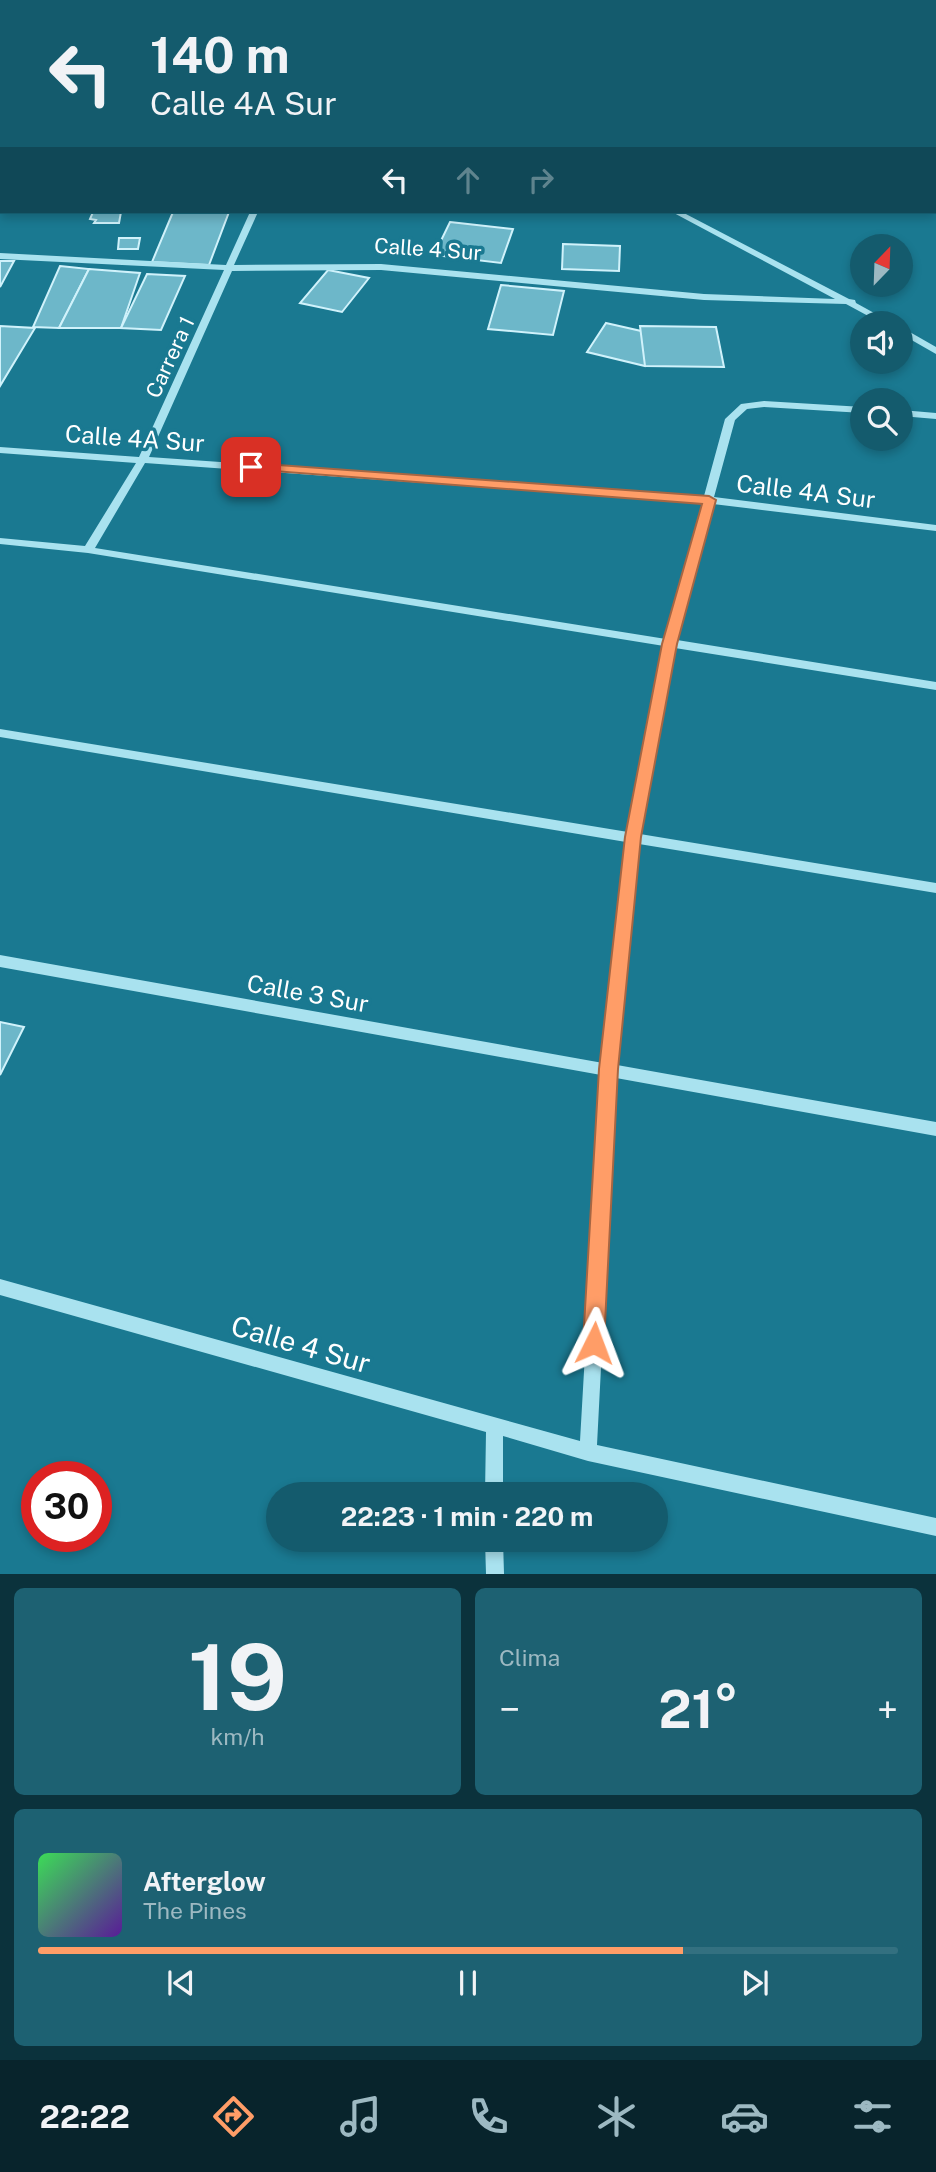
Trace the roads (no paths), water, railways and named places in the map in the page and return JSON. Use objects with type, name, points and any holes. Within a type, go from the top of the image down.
[{"type":"street","name":"Carrera 1","points":[[88,550],[143,459],[253,214]]},
{"type":"street","points":[[680,214],[868,311]]},
{"type":"street","name":"Calle 4 Sur","points":[[0,256],[230,268],[381,267],[704,297],[852,302]]},
{"type":"street","points":[[913,337],[936,351]]},
{"type":"street","points":[[588,1452],[608,1069],[633,837],[670,644],[730,419],[744,406],[787,404],[850,409]]},
{"type":"street","points":[[913,414],[936,416]]},
{"type":"street","name":"Calle 4A Sur","points":[[0,450],[709,500],[936,528]]},
{"type":"street","points":[[0,541],[88,550],[936,686]]},
{"type":"street","points":[[0,733],[936,888]]},
{"type":"street","name":"Calle 3 Sur","points":[[0,961],[936,1129]]},
{"type":"street","name":"Calle 4 Sur","points":[[0,1287],[588,1452],[936,1527]]},
{"type":"street","points":[[494,1426],[494,1482]]},
{"type":"street","points":[[495,1552],[495,1573]]}]
